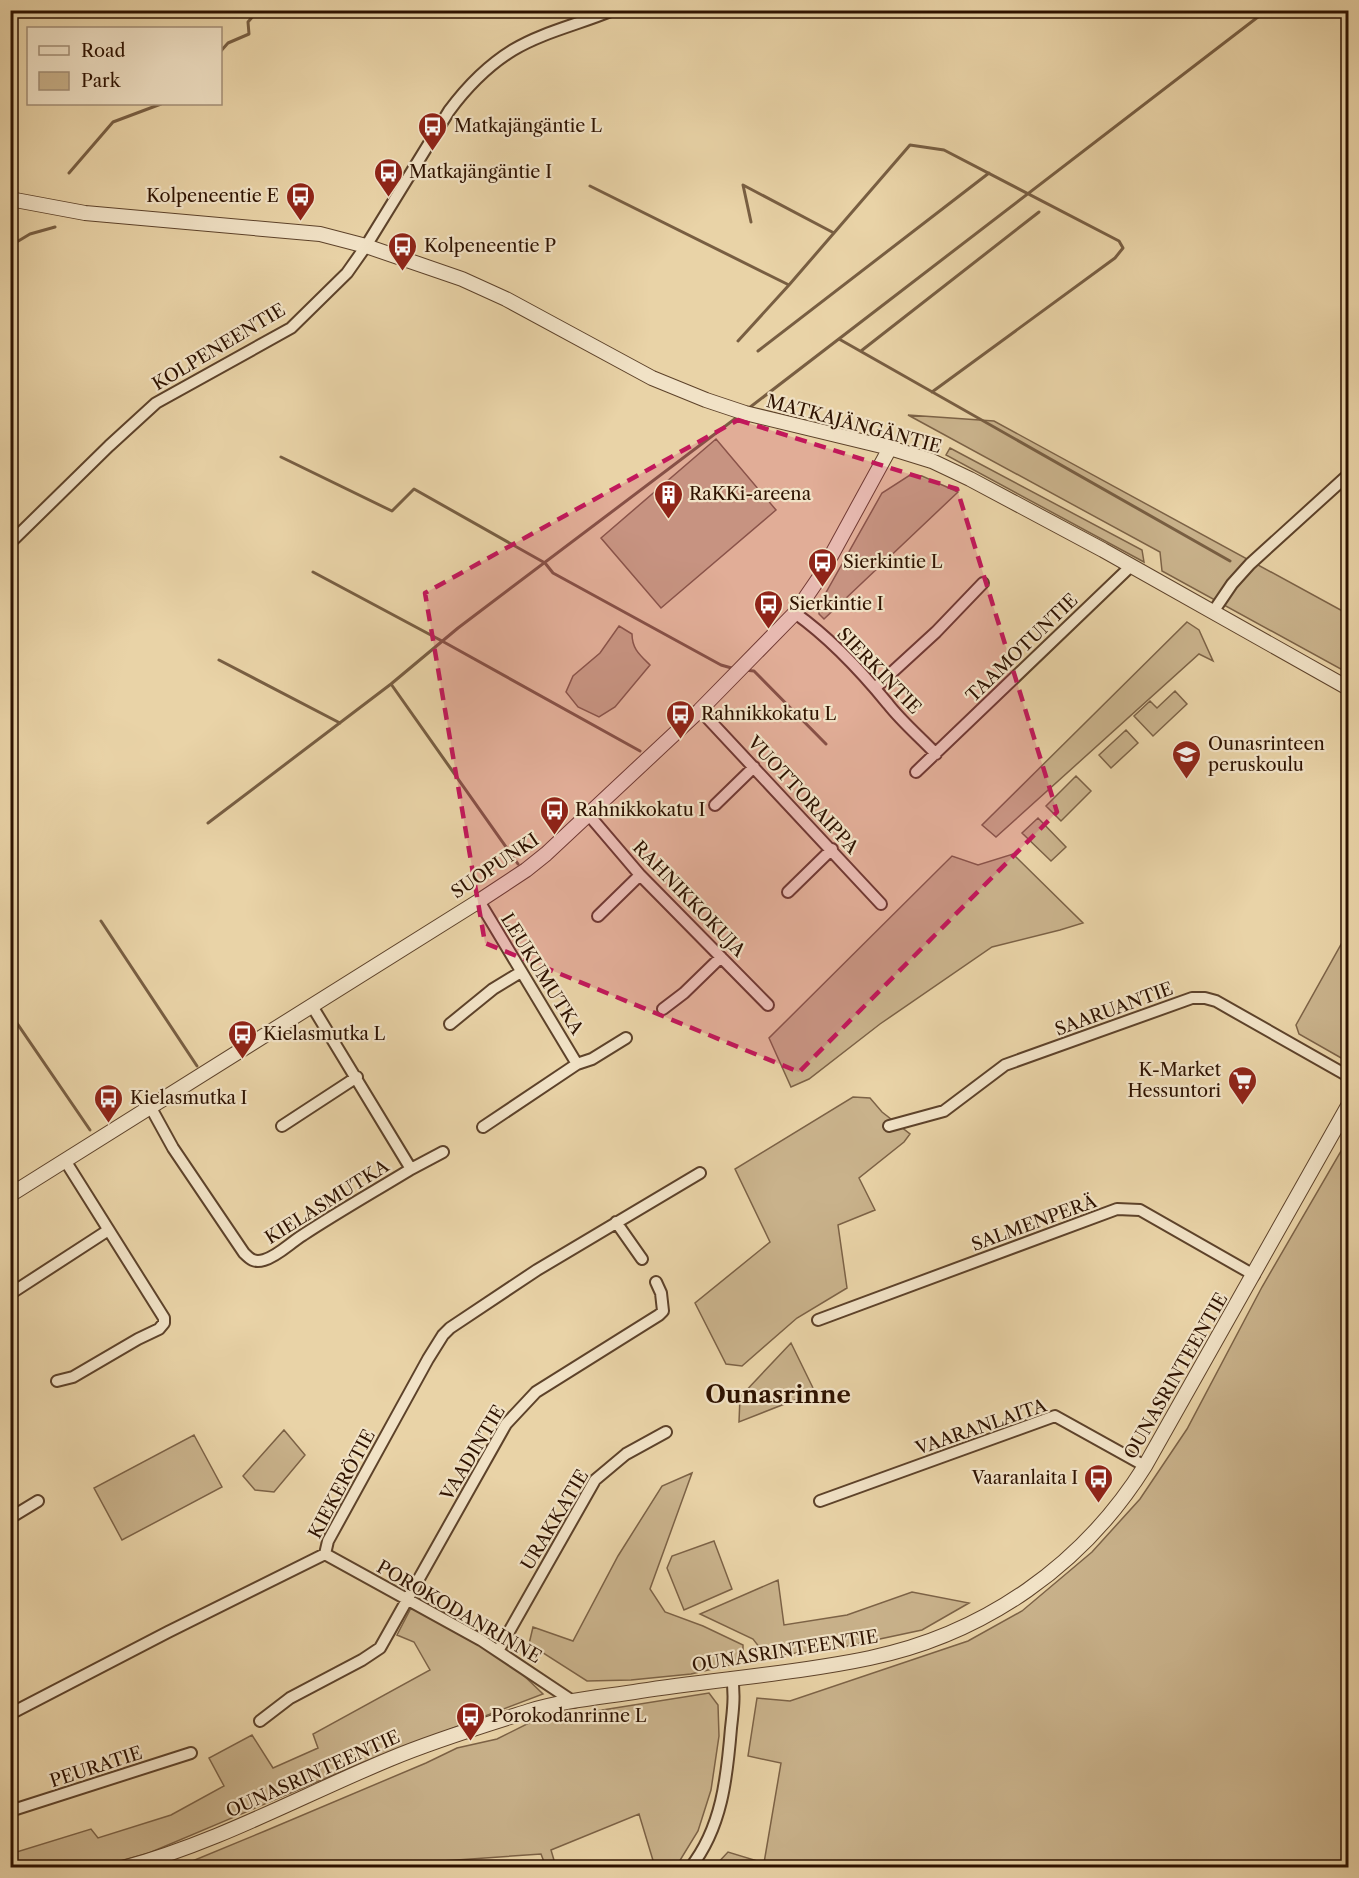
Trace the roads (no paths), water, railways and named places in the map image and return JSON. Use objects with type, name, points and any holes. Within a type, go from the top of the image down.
[{"type":"street","name":"KOLPENEENTIE","points":[[10,543],[156,403],[291,328],[347,273],[366,246],[422,153],[465,90],[513,50],[613,10]]},
{"type":"street","name":"MATKAJÄNGÄNTIE","points":[[10,199],[86,213],[320,234],[366,246],[462,279],[506,299],[652,378],[706,400],[745,413],[890,448],[932,461],[970,479],[1131,566],[1348,688]]},
{"type":"street","name":"SUOPUNKI","points":[[10,1195],[66,1162],[478,901],[546,855],[700,710],[795,613],[819,578],[890,448]]},
{"type":"street","points":[[1213,612],[1232,584],[1250,564],[1348,475]]},
{"type":"street","name":"TAAMOTUNTIE","points":[[916,772],[1131,566]]},
{"type":"street","points":[[876,687],[936,632],[983,583]]},
{"type":"street","name":"SIERKINTIE","points":[[795,613],[876,687],[888,705],[936,754]]},
{"type":"street","name":"VUOTTORAIPPA","points":[[700,710],[881,904]]},
{"type":"street","points":[[715,806],[754,767]]},
{"type":"street","name":"RAHNIKKOKUJA","points":[[588,814],[640,875],[768,1005]]},
{"type":"street","points":[[788,892],[832,849]]},
{"type":"street","points":[[598,916],[640,875]]},
{"type":"street","name":"LEUKUMUTKA","points":[[478,901],[577,1064]]},
{"type":"street","points":[[663,1009],[684,993],[721,957]]},
{"type":"street","points":[[450,1024],[493,989],[521,972]]},
{"type":"street","name":"SAARUANTIE","points":[[889,1126],[944,1111],[1005,1065],[1192,998],[1216,1001],[1348,1077]]},
{"type":"street","name":"KIELASMUTKA","points":[[151,1108],[173,1149],[244,1252],[250,1260],[256,1262],[273,1256],[340,1211],[411,1169],[312,1006]]},
{"type":"street","name":"LEUKUMUTKA","points":[[483,1127],[577,1064],[592,1059],[626,1038]]},
{"type":"street","points":[[282,1126],[357,1077]]},
{"type":"street","name":"OUNASRINTEENTIE","points":[[123,1868],[200,1843],[426,1745],[533,1710],[574,1701],[825,1666],[873,1657],[915,1646],[970,1624],[1020,1596],[1060,1567],[1112,1514],[1145,1466],[1348,1106]]},
{"type":"street","points":[[411,1169],[443,1152]]},
{"type":"street","points":[[57,1381],[73,1377],[159,1329],[164,1323],[164,1318],[107,1231],[66,1162]]},
{"type":"street","name":"KIEKERÖTIE","points":[[10,1714],[178,1626],[325,1554],[328,1541],[443,1335],[468,1315],[537,1270],[700,1173]]},
{"type":"street","name":"SALMENPERÄ","points":[[818,1320],[1118,1209],[1140,1210],[1254,1275]]},
{"type":"street","points":[[616,1222],[642,1260]]},
{"type":"street","points":[[10,1294],[107,1231]]},
{"type":"street","name":"VAADINTIE","points":[[260,1721],[290,1698],[374,1653],[385,1642],[506,1424],[536,1392],[659,1315],[663,1311],[663,1302],[656,1282]]},
{"type":"street","name":"VAARANLAITA","points":[[820,1501],[1055,1416],[1145,1466]]},
{"type":"street","name":"URAKKATIE","points":[[498,1651],[595,1480],[626,1454],[666,1432]]},
{"type":"street","points":[[10,1518],[38,1501]]},
{"type":"street","name":"POROKODANRINNE","points":[[325,1554],[498,1651],[574,1701]]},
{"type":"street","points":[[690,1868],[714,1826],[727,1774],[734,1698],[732,1678]]},
{"type":"street","name":"PEURATIE","points":[[10,1811],[191,1753]]},
{"type":"waterway","points":[[222,50],[228,43],[249,34],[248,22],[254,15],[254,10]]},
{"type":"waterway","points":[[749,408],[1267,10]]},
{"type":"waterway","points":[[69,173],[113,122],[158,105]]},
{"type":"waterway","points":[[590,186],[789,285],[910,145],[944,150],[1119,241],[1123,248],[1115,258],[932,392]]},
{"type":"waterway","points":[[758,351],[989,173]]},
{"type":"waterway","points":[[751,222],[743,185],[834,233]]},
{"type":"waterway","points":[[861,351],[1039,212]]},
{"type":"waterway","points":[[10,246],[30,234],[55,227]]},
{"type":"waterway","points":[[738,341],[789,285]]},
{"type":"waterway","points":[[839,339],[1230,561]]},
{"type":"waterway","points":[[208,823],[391,684],[458,628],[736,418]]},
{"type":"waterway","points":[[281,457],[392,511],[414,489],[545,563],[553,573],[721,665],[735,669]]},
{"type":"waterway","points":[[313,572],[640,751]]},
{"type":"waterway","points":[[219,660],[340,723]]},
{"type":"waterway","points":[[744,670],[754,671],[826,744]]},
{"type":"waterway","points":[[391,684],[518,864]]},
{"type":"waterway","points":[[101,921],[197,1066]]},
{"type":"waterway","points":[[10,1013],[90,1130]]},
{"type":"place","name":"Matkajängäntie L","points":[[433,152]]},
{"type":"place","name":"Matkajängäntie I","points":[[388,198]]},
{"type":"place","name":"Kolpeneentie E","points":[[300,222]]},
{"type":"place","name":"Kolpeneentie P","points":[[403,272]]},
{"type":"place","name":"RaKKi-areena","points":[[668,520]]},
{"type":"place","name":"Sierkintie L","points":[[822,588]]},
{"type":"place","name":"Sierkintie I","points":[[768,630]]},
{"type":"place","name":"Rahnikkokatu L","points":[[680,740]]},
{"type":"place","name":"Ounasrinteen peruskoulu","points":[[1187,780]]},
{"type":"place","name":"Rahnikkokatu I","points":[[554,836]]},
{"type":"place","name":"Kielasmutka L","points":[[242,1060]]},
{"type":"place","name":"K-Market Hessuntori","points":[[1242,1106]]},
{"type":"place","name":"Kielasmutka I","points":[[109,1124]]},
{"type":"place","name":"Vaaranlaita I","points":[[1099,1504]]},
{"type":"place","name":"Porokodanrinne L","points":[[470,1742]]},
{"type":"district","name":"Ounasrinne","points":[[778,1395]]}]
